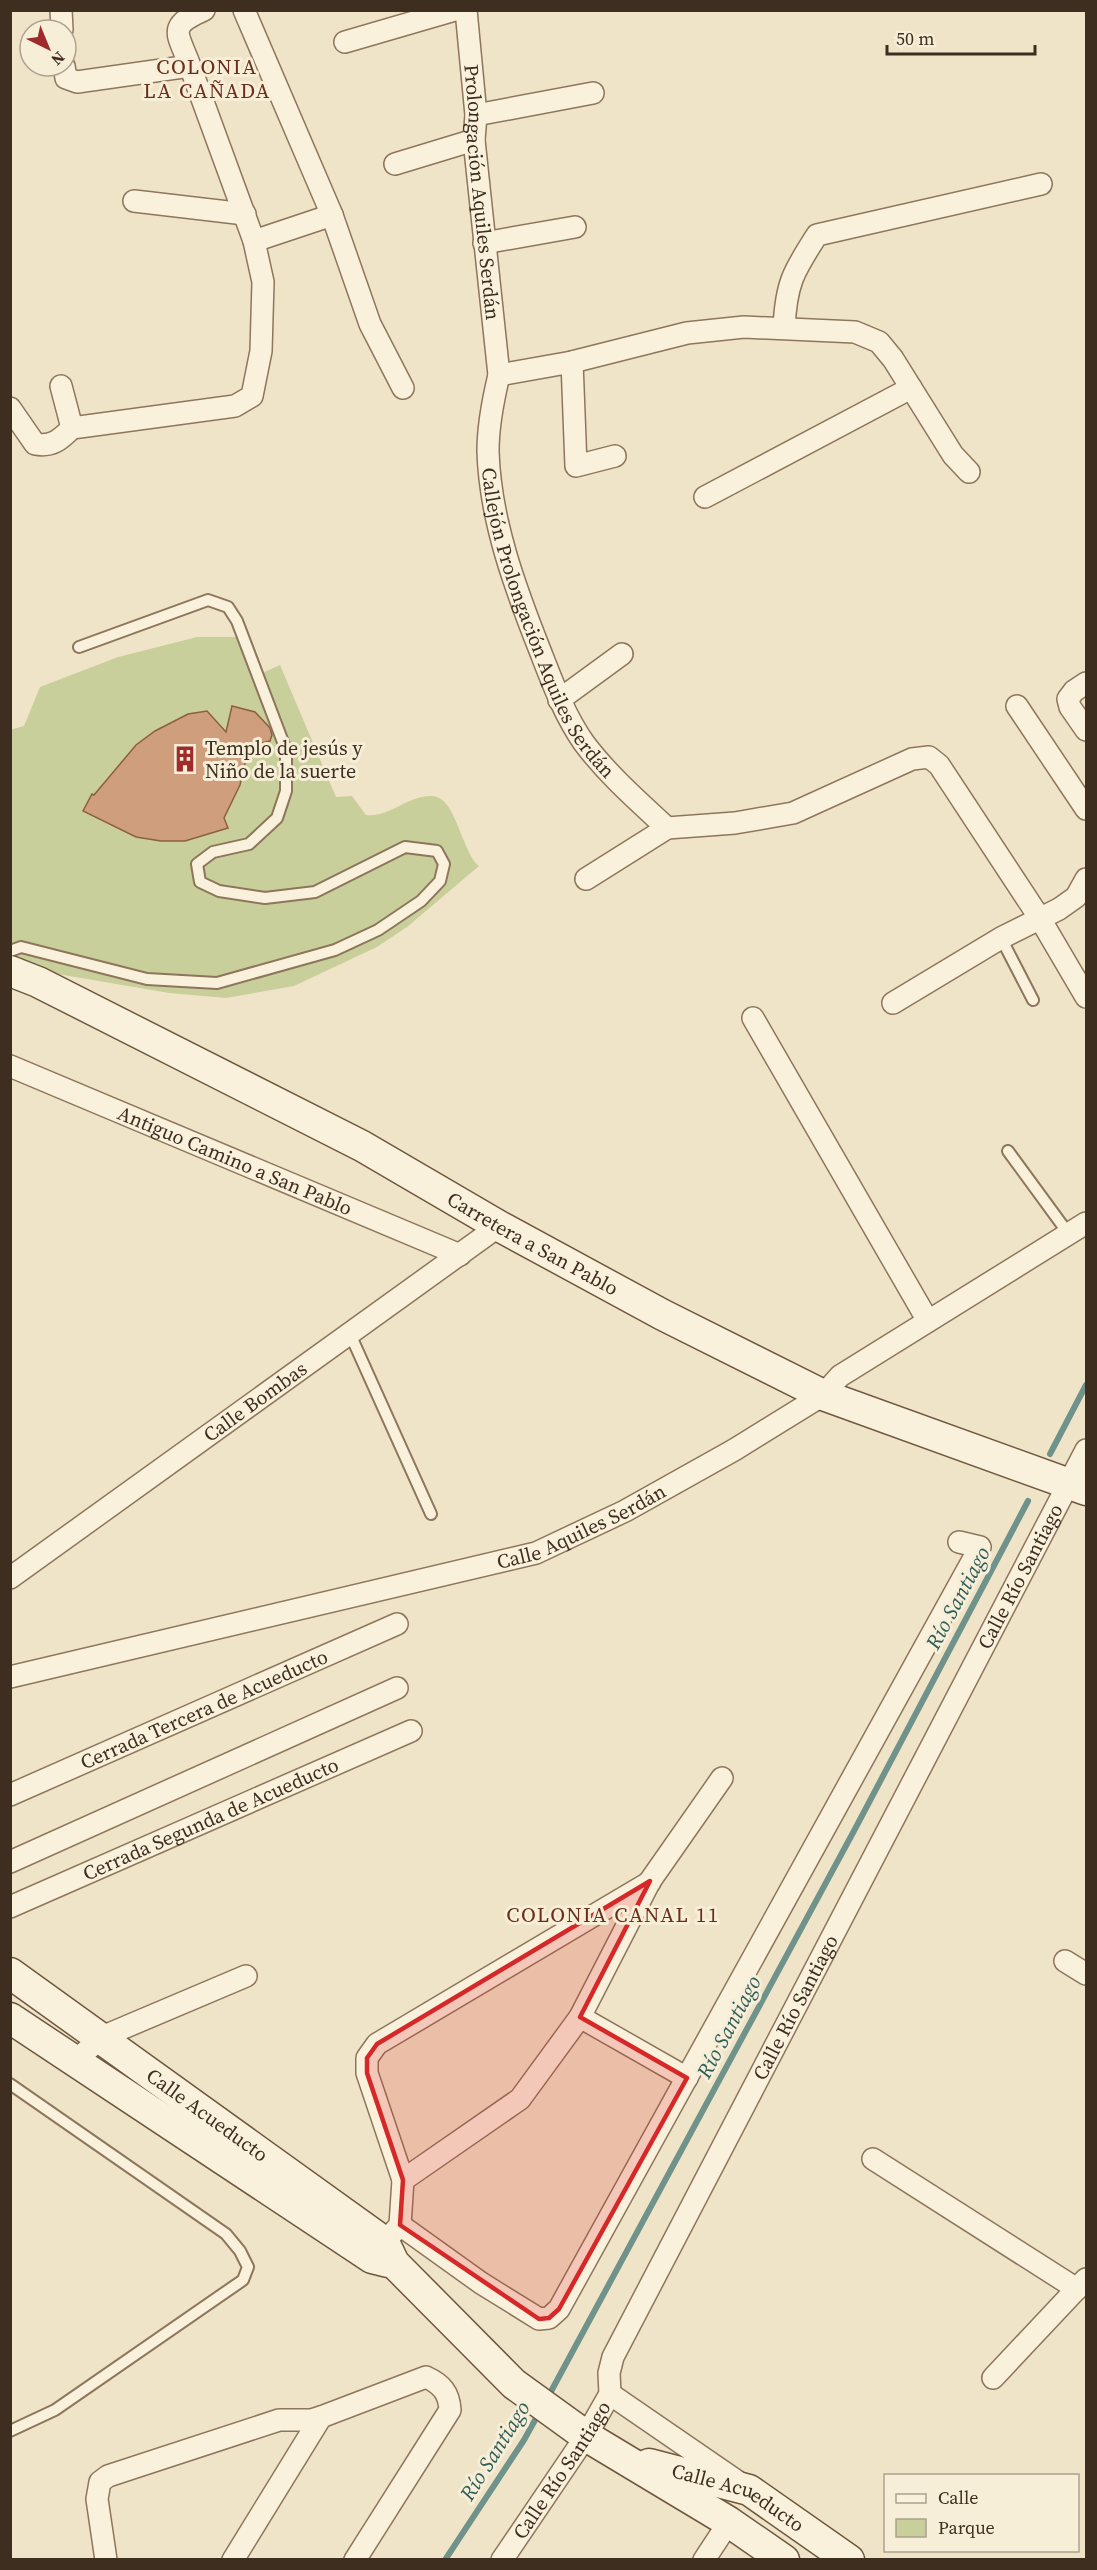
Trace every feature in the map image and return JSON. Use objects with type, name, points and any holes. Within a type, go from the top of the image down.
[{"type":"street","points":[[10,408],[35,444],[46,446],[58,441],[72,429],[234,406],[252,396],[261,351],[263,282],[245,214],[178,34],[179,25],[183,20],[204,10]]},
{"type":"street","points":[[244,10],[332,214],[370,324],[403,388]]},
{"type":"street","points":[[345,42],[455,10]]},
{"type":"street","name":"Prolongación Aquiles Serdán","points":[[466,10],[476,115],[474,140],[483,243],[499,375]]},
{"type":"street","points":[[66,78],[77,82],[190,66]]},
{"type":"street","points":[[476,115],[593,93]]},
{"type":"street","points":[[395,164],[474,140]]},
{"type":"street","points":[[784,328],[785,300],[794,271],[817,235],[1041,184]]},
{"type":"street","points":[[134,201],[245,214]]},
{"type":"street","points":[[254,241],[332,214]]},
{"type":"street","points":[[483,243],[575,227]]},
{"type":"street","points":[[499,375],[572,362],[687,333],[744,327],[855,332],[879,342],[893,359],[953,454],[969,472]]},
{"type":"street","points":[[572,362],[576,466],[615,456]]},
{"type":"street","name":"Callejón Prolongación Aquiles Serdán","points":[[499,375],[491,412],[488,452],[493,499],[515,589],[559,700],[584,742],[609,773],[667,828]]},
{"type":"street","points":[[61,386],[72,429]]},
{"type":"street","points":[[705,497],[911,388]]},
{"type":"street","points":[[559,700],[622,654]]},
{"type":"street","points":[[1086,683],[1074,691],[1068,699],[1070,707],[1086,730]]},
{"type":"street","points":[[1017,706],[1086,809]]},
{"type":"street","points":[[586,879],[667,828],[735,823],[793,813],[912,759],[929,757],[939,765],[1040,917],[1086,996]]},
{"type":"street","points":[[893,1003],[1001,938],[1059,909],[1076,897],[1086,879]]},
{"type":"street","name":"Carretera a San Pablo","points":[[10,971],[91,1009],[362,1146],[499,1226],[663,1315],[823,1395],[1078,1486]]},
{"type":"street","points":[[753,1018],[928,1321]]},
{"type":"street","name":"Antiguo Camino a San Pablo","points":[[10,1066],[460,1255]]},
{"type":"street","name":"Calle Aquiles Serdán","points":[[10,1677],[536,1553],[625,1511],[734,1450],[823,1395],[840,1376],[1086,1222]]},
{"type":"street","name":"Calle Bombas","points":[[10,1578],[499,1226]]},
{"type":"street","name":"Calle Río Santiago","points":[[502,2559],[577,2430],[610,2394],[609,2373],[613,2357],[1078,1486],[1086,1450]]},
{"type":"street","points":[[650,1881],[378,2044],[367,2058],[367,2073],[403,2180],[387,2247],[481,2283],[539,2319],[549,2318],[559,2309],[980,1547],[959,1542]]},
{"type":"street","name":"Cerrada Tercera de Acueducto","points":[[10,1795],[397,1624]]},
{"type":"street","points":[[10,1862],[397,1688]]},
{"type":"street","name":"Cerrada Segunda de Acueducto","points":[[10,1907],[411,1731]]},
{"type":"street","points":[[403,2180],[520,2099],[580,2017],[650,1881],[722,1778]]},
{"type":"street","points":[[1065,1961],[1086,1974]]},
{"type":"street","name":"Calle Acueducto","points":[[10,1973],[102,2037],[387,2247],[514,2384],[617,2456],[729,2522],[784,2559]]},
{"type":"street","points":[[75,2061],[102,2037],[246,1976]]},
{"type":"street","points":[[580,2017],[687,2078]]},
{"type":"street","name":"Calle Acueducto","points":[[10,2018],[75,2061],[387,2247]]},
{"type":"street","points":[[873,2159],[1082,2284],[993,2378]]},
{"type":"street","points":[[106,2559],[97,2499],[100,2482],[108,2476],[279,2420],[312,2420],[426,2377],[439,2383],[449,2398],[450,2410],[355,2559]]},
{"type":"street","points":[[610,2394],[718,2466],[749,2490]]},
{"type":"street","points":[[233,2559],[321,2417]]},
{"type":"street","name":"Calle Acueducto","points":[[617,2456],[749,2490],[849,2559]]},
{"type":"street","points":[[704,2559],[729,2522]]},
{"type":"lane","points":[[10,951],[21,947],[147,979],[217,983],[335,950],[378,930],[421,901],[440,881],[444,864],[437,851],[405,847],[315,892],[265,897],[219,891],[200,882],[196,864],[213,852],[249,844],[277,818],[286,791],[286,750],[237,621],[228,607],[208,600],[79,647]]},
{"type":"lane","points":[[1001,938],[1033,1000]]},
{"type":"lane","points":[[1008,1151],[1068,1233]]},
{"type":"lane","points":[[350,1334],[431,1514]]},
{"type":"lane","points":[[10,2084],[226,2234],[240,2251],[248,2267],[243,2280],[55,2410],[10,2431]]},
{"type":"highlighted area","points":[[650,1881],[580,2017],[687,2078],[559,2309],[549,2318],[539,2319],[400,2225],[403,2180],[367,2073],[367,2058],[377,2044]]},
{"type":"green space","points":[[197,637],[242,637],[260,674],[280,665],[336,797],[352,796],[366,815],[383,813],[423,797],[440,798],[453,815],[468,850],[479,866],[407,927],[377,947],[294,986],[226,998],[169,993],[40,971],[11,959],[10,730],[24,726],[40,687],[118,657]]},
{"type":"building","name":"Templo de jesús y Niño de la suerte","points":[[232,706],[255,712],[270,728],[272,735],[270,741],[249,746],[240,785],[224,818],[228,828],[185,841],[161,841],[136,837],[83,811],[92,794],[94,795],[136,745],[155,731],[188,714],[207,711],[226,732]]},
{"type":"waterway","name":"Río Santiago","points":[[1050,1454],[1086,1385]]},
{"type":"waterway","name":"Río Santiago","points":[[548,2397],[855,1829],[1028,1501]]},
{"type":"waterway","name":"Río Santiago","points":[[445,2560],[524,2440],[540,2411]]},
{"type":"place","name":"Templo de jesús y Niño de la suerte","points":[[185,759]]},
{"type":"district","name":"COLONIA LA CAÑADA","points":[[207,79]]},
{"type":"district","name":"COLONIA CANAL 11","points":[[613,1915]]}]
